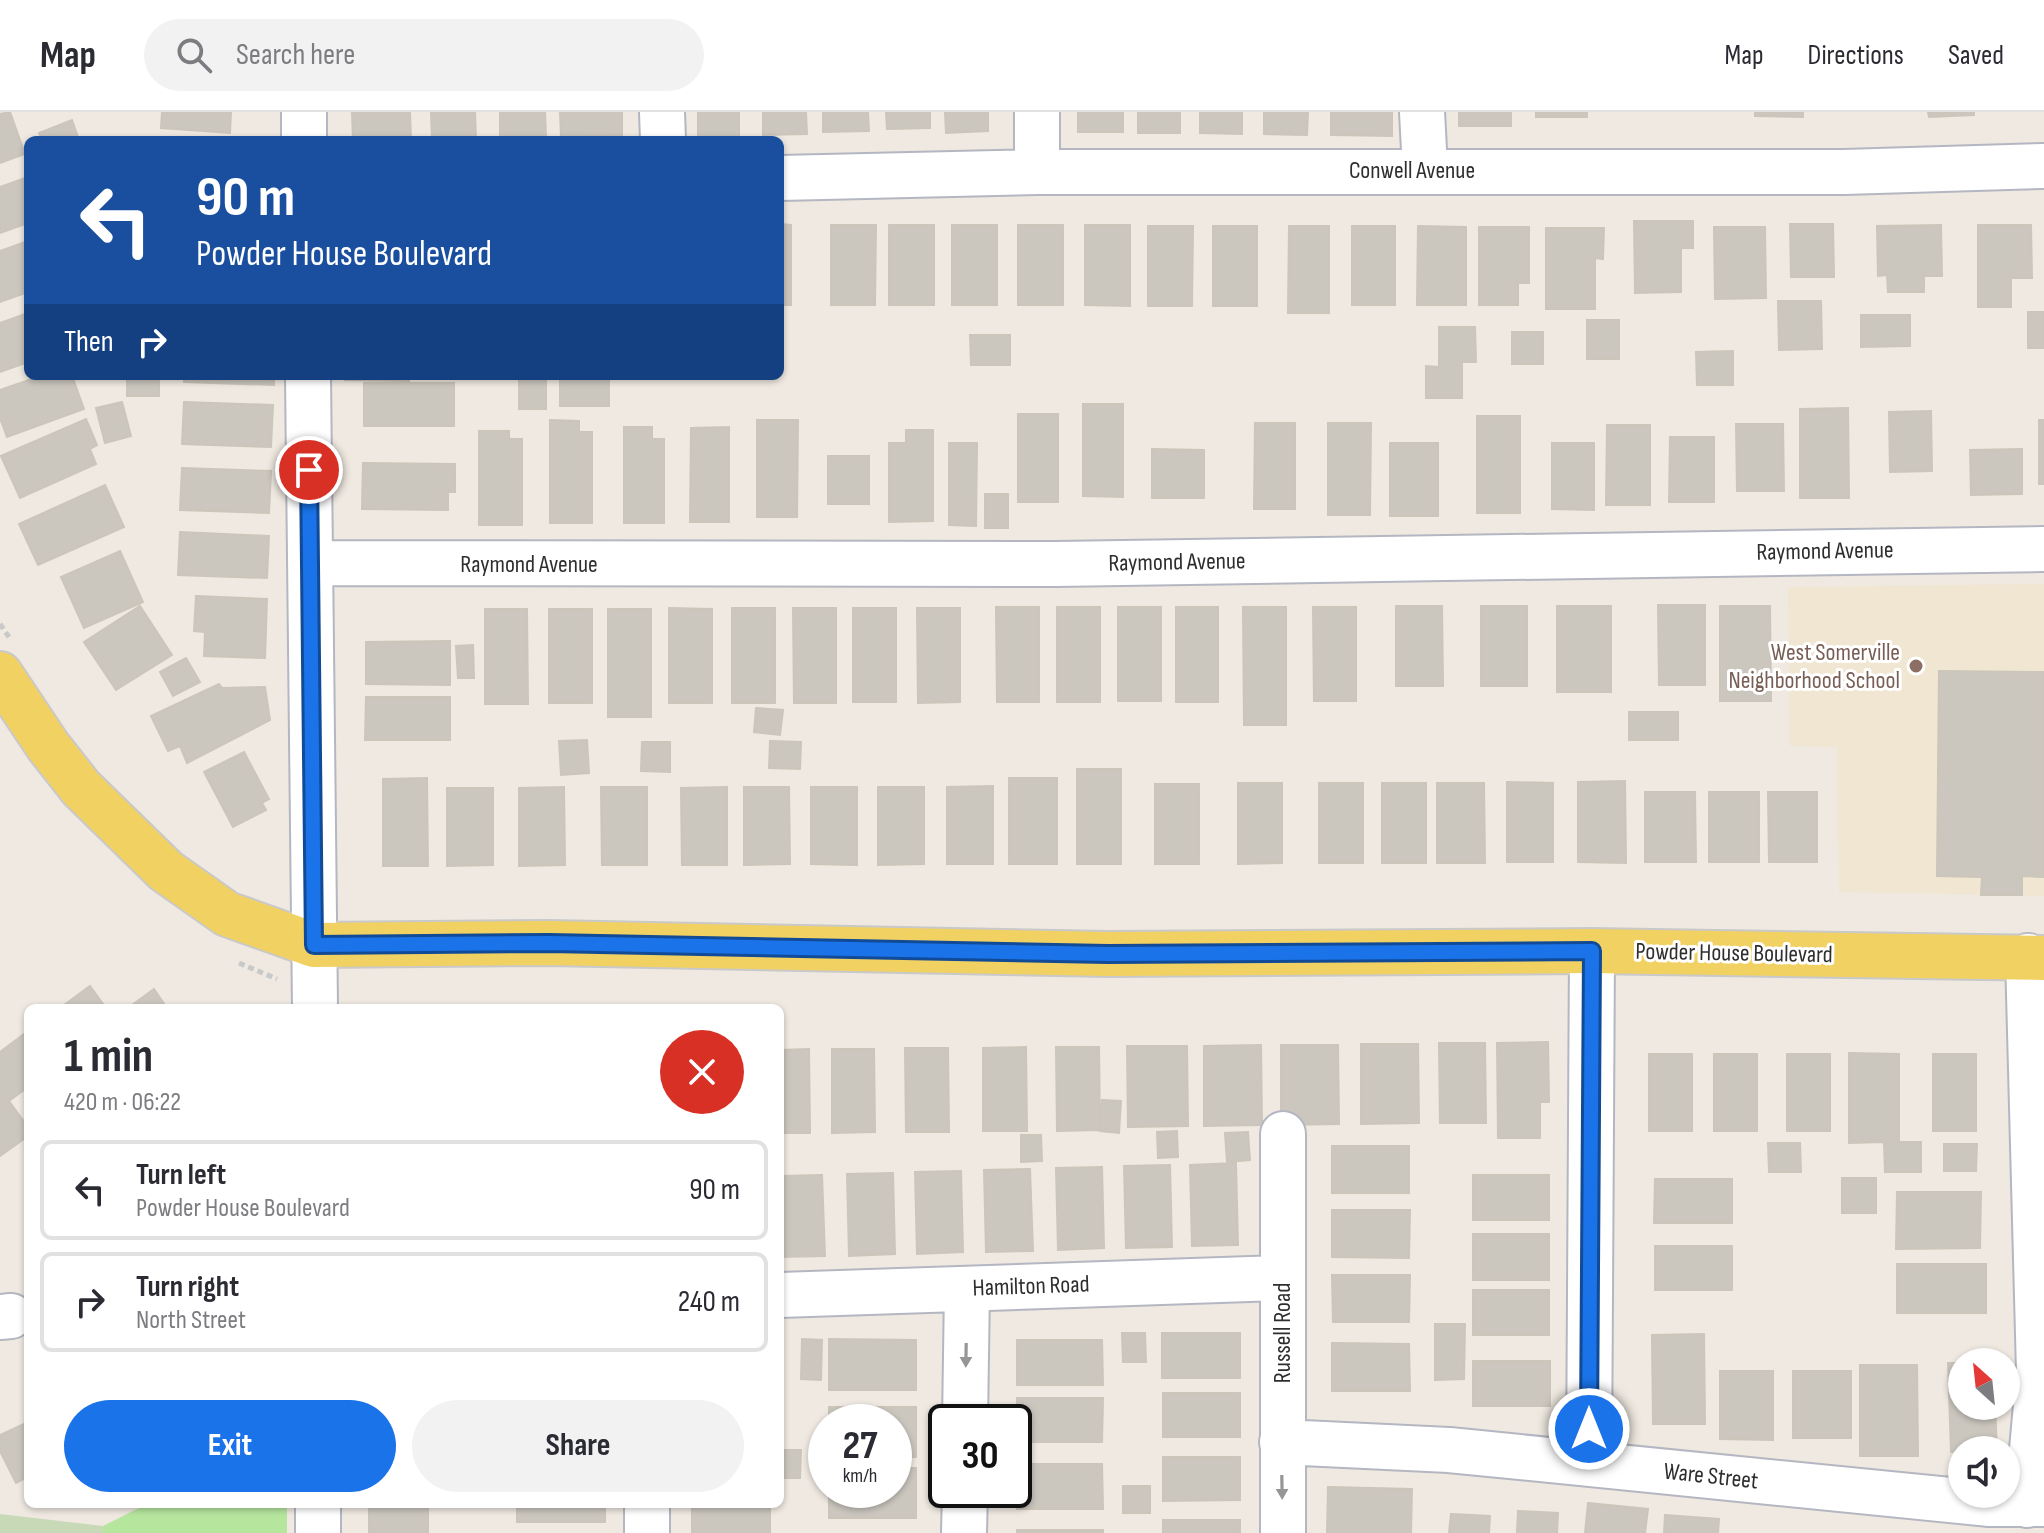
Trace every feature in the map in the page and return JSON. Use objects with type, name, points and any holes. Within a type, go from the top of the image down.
[{"type":"main road","name":"Powder House Boulevard","points":[[0,674],[48,746],[81,788],[166,871],[227,914],[314,945],[549,943],[1108,954],[1592,951],[2036,957]]},
{"type":"street","points":[[304,112],[304,136]]},
{"type":"street","points":[[662,112],[663,136]]},
{"type":"street","points":[[1037,112],[1037,172]]},
{"type":"street","points":[[1422,112],[1425,169]]},
{"type":"street","name":"Conwell Avenue","points":[[784,178],[1425,169],[1844,172],[2044,166]]},
{"type":"street","points":[[308,380],[315,1004]]},
{"type":"street","name":"Raymond Avenue","points":[[311,563],[1056,564],[2044,549]]},
{"type":"street","points":[[1589,1464],[1592,951]]},
{"type":"street","points":[[2035,1505],[2039,1372],[2036,957]]},
{"type":"street","name":"Russell Road","points":[[1283,1134],[1283,1533]]},
{"type":"street","name":"Hamilton Road","points":[[784,1295],[1282,1278]]},
{"type":"street","points":[[965,1404],[967,1289]]},
{"type":"street","name":"Ware Street","points":[[1282,1442],[1449,1450],[2035,1505]]},
{"type":"street","points":[[318,1508],[318,1533]]},
{"type":"street","points":[[647,1508],[647,1533]]},
{"type":"street","points":[[964,1533],[965,1508]]},
{"type":"shaded area","name":"West Somerville Neighborhood School","points":[[2044,584],[2044,896],[1839,892],[1837,747],[1790,746],[1788,587]]},
{"type":"green space","points":[[139,1508],[287,1508],[287,1533],[102,1533],[103,1526]]},
{"type":"green space","points":[[0,1514],[103,1526],[102,1533],[0,1533]]},
{"type":"building","points":[[10,112],[24,154],[0,163],[0,114]]},
{"type":"building","points":[[162,112],[231,112],[230,133],[161,128]]},
{"type":"building","points":[[352,112],[410,112],[411,136],[353,136]]},
{"type":"building","points":[[431,112],[475,112],[476,136],[432,136]]},
{"type":"building","points":[[500,112],[545,112],[546,136],[500,136]]},
{"type":"building","points":[[560,112],[622,112],[622,135],[561,136]]},
{"type":"building","points":[[698,112],[739,112],[739,136],[698,136]]},
{"type":"building","points":[[763,112],[806,112],[807,134],[763,135]]},
{"type":"building","points":[[823,112],[868,112],[869,131],[823,132]]},
{"type":"building","points":[[886,112],[930,112],[930,128],[887,129]]},
{"type":"building","points":[[945,112],[988,112],[988,131],[946,133]]},
{"type":"building","points":[[1078,112],[1123,112],[1123,132],[1078,132]]},
{"type":"building","points":[[1138,112],[1180,112],[1180,133],[1138,133]]},
{"type":"building","points":[[1200,112],[1242,112],[1242,134],[1200,133]]},
{"type":"building","points":[[1264,112],[1308,112],[1307,135],[1264,134]]},
{"type":"building","points":[[1331,112],[1392,112],[1392,136],[1331,135]]},
{"type":"building","points":[[1459,112],[1511,112],[1511,126],[1459,126]]},
{"type":"building","points":[[1536,112],[1587,112],[1587,117],[1536,117]]},
{"type":"building","points":[[1755,112],[1803,112],[1803,117],[1755,116]]},
{"type":"building","points":[[1928,112],[1974,112],[1974,115],[1929,117]]},
{"type":"building","points":[[72,120],[78,136],[40,136],[39,133]]},
{"type":"building","points":[[24,178],[24,224],[0,233],[0,187]]},
{"type":"building","points":[[1634,221],[1693,221],[1693,248],[1681,248],[1681,292],[1635,293]]},
{"type":"building","points":[[784,224],[791,225],[791,305],[784,305]]},
{"type":"building","points":[[1790,224],[1833,224],[1834,277],[1791,277]]},
{"type":"building","points":[[831,225],[876,225],[875,305],[831,305]]},
{"type":"building","points":[[889,225],[934,225],[934,305],[889,305]]},
{"type":"building","points":[[952,225],[997,225],[997,305],[952,305]]},
{"type":"building","points":[[1018,225],[1063,225],[1063,305],[1018,305]]},
{"type":"building","points":[[1085,225],[1130,225],[1130,306],[1085,305]]},
{"type":"building","points":[[1941,225],[1942,276],[1924,276],[1924,292],[1888,292],[1887,275],[1878,276],[1877,226]]},
{"type":"building","points":[[1978,225],[2031,225],[2032,278],[2011,278],[2011,307],[1978,307]]},
{"type":"building","points":[[1148,226],[1193,226],[1192,306],[1148,306]]},
{"type":"building","points":[[1213,226],[1257,226],[1257,306],[1213,306]]},
{"type":"building","points":[[1289,226],[1329,226],[1329,313],[1288,313]]},
{"type":"building","points":[[1352,226],[1395,226],[1395,305],[1352,305]]},
{"type":"building","points":[[1418,226],[1466,227],[1466,305],[1417,305]]},
{"type":"building","points":[[1479,227],[1529,227],[1529,283],[1518,283],[1518,305],[1479,305]]},
{"type":"building","points":[[1714,227],[1765,227],[1766,298],[1715,299]]},
{"type":"building","points":[[1546,228],[1604,228],[1603,259],[1595,258],[1595,309],[1546,309]]},
{"type":"building","points":[[24,242],[24,293],[0,302],[0,251]]},
{"type":"building","points":[[1778,301],[1821,301],[1822,349],[1779,350]]},
{"type":"building","points":[[2028,312],[2044,312],[2044,348],[2028,348]]},
{"type":"building","points":[[24,314],[24,363],[0,372],[0,323]]},
{"type":"building","points":[[1861,315],[1910,315],[1910,346],[1861,347]]},
{"type":"building","points":[[1587,320],[1619,320],[1619,359],[1587,359]]},
{"type":"building","points":[[1439,327],[1475,327],[1476,362],[1462,362],[1462,398],[1426,398],[1426,366],[1439,367]]},
{"type":"building","points":[[1512,332],[1543,332],[1543,364],[1512,364]]},
{"type":"building","points":[[970,335],[1010,335],[1010,365],[971,365]]},
{"type":"building","points":[[1733,351],[1733,385],[1697,385],[1696,352]]},
{"type":"building","points":[[29,380],[73,380],[84,409],[7,437],[0,418],[0,390]]},
{"type":"building","points":[[127,380],[159,380],[159,396],[127,396]]},
{"type":"building","points":[[274,380],[274,385],[184,382]]},
{"type":"building","points":[[519,380],[546,380],[546,409],[519,409]]},
{"type":"building","points":[[560,380],[609,380],[609,406],[560,406]]},
{"type":"building","points":[[364,383],[454,383],[454,426],[364,426]]},
{"type":"building","points":[[122,402],[131,436],[105,443],[96,408]]},
{"type":"building","points":[[184,402],[273,405],[271,447],[182,444]]},
{"type":"building","points":[[1083,404],[1123,404],[1123,497],[1083,496]]},
{"type":"building","points":[[1848,408],[1849,498],[1800,498],[1800,409]]},
{"type":"building","points":[[1931,411],[1932,471],[1890,472],[1889,412]]},
{"type":"building","points":[[1018,414],[1058,414],[1058,502],[1018,502]]},
{"type":"building","points":[[1477,416],[1520,416],[1520,513],[1477,513]]},
{"type":"building","points":[[86,419],[97,445],[90,449],[96,464],[20,498],[1,456]]},
{"type":"building","points":[[550,420],[579,421],[579,432],[592,432],[592,523],[550,523]]},
{"type":"building","points":[[757,420],[798,420],[797,517],[757,517]]},
{"type":"building","points":[[2039,420],[2044,420],[2044,484],[2039,484]]},
{"type":"building","points":[[1255,423],[1295,423],[1295,509],[1254,509]]},
{"type":"building","points":[[1328,423],[1371,423],[1370,515],[1328,515]]},
{"type":"building","points":[[1736,424],[1783,424],[1784,491],[1737,491]]},
{"type":"building","points":[[1607,425],[1650,425],[1650,505],[1606,505]]},
{"type":"building","points":[[624,427],[652,427],[652,439],[664,439],[664,523],[624,523]]},
{"type":"building","points":[[729,427],[729,522],[690,522],[691,428]]},
{"type":"building","points":[[906,430],[933,430],[933,521],[889,522],[889,443],[906,443]]},
{"type":"building","points":[[479,431],[509,431],[509,439],[522,439],[522,525],[479,525]]},
{"type":"building","points":[[1670,437],[1714,437],[1714,502],[1669,502]]},
{"type":"building","points":[[949,443],[977,443],[976,526],[949,525]]},
{"type":"building","points":[[1390,443],[1438,443],[1438,516],[1390,516]]},
{"type":"building","points":[[1552,443],[1594,443],[1594,510],[1552,509]]},
{"type":"building","points":[[1152,449],[1204,450],[1204,498],[1152,498]]},
{"type":"building","points":[[2022,449],[2022,494],[1971,495],[1970,450]]},
{"type":"building","points":[[828,456],[869,456],[869,504],[828,504]]},
{"type":"building","points":[[363,463],[455,464],[455,492],[448,492],[448,510],[362,509]]},
{"type":"building","points":[[182,468],[271,471],[269,513],[180,510]]},
{"type":"building","points":[[105,485],[124,527],[38,565],[19,524]]},
{"type":"building","points":[[985,494],[1008,494],[1008,528],[985,528]]},
{"type":"building","points":[[180,532],[269,536],[267,578],[178,575]]},
{"type":"building","points":[[120,551],[143,602],[84,628],[61,577]]},
{"type":"building","points":[[196,596],[267,599],[265,658],[204,656],[205,632],[194,631]]},
{"type":"building","points":[[1658,605],[1705,605],[1705,685],[1659,685]]},
{"type":"building","points":[[140,606],[172,655],[116,690],[84,642]]},
{"type":"building","points":[[1396,606],[1442,606],[1443,686],[1396,686]]},
{"type":"building","points":[[1481,606],[1527,606],[1527,686],[1481,686]]},
{"type":"building","points":[[1557,606],[1611,606],[1611,692],[1557,692]]},
{"type":"building","points":[[1720,606],[1770,606],[1771,701],[1720,701]]},
{"type":"building","points":[[996,607],[1039,607],[1039,702],[997,702]]},
{"type":"building","points":[[1057,607],[1100,607],[1100,702],[1057,702]]},
{"type":"building","points":[[1118,607],[1161,607],[1161,701],[1118,701]]},
{"type":"building","points":[[1176,607],[1218,607],[1218,702],[1176,702]]},
{"type":"building","points":[[1243,607],[1286,607],[1286,725],[1244,725]]},
{"type":"building","points":[[1313,607],[1356,607],[1356,701],[1314,701]]},
{"type":"building","points":[[669,608],[712,609],[712,703],[669,703]]},
{"type":"building","points":[[732,608],[775,608],[775,703],[732,703]]},
{"type":"building","points":[[793,608],[836,608],[836,703],[794,703]]},
{"type":"building","points":[[853,608],[896,608],[896,702],[853,702]]},
{"type":"building","points":[[917,608],[960,608],[960,702],[918,703]]},
{"type":"building","points":[[485,609],[527,609],[528,704],[485,704]]},
{"type":"building","points":[[549,609],[592,609],[592,703],[549,703]]},
{"type":"building","points":[[608,609],[651,609],[651,717],[608,717]]},
{"type":"building","points":[[450,641],[450,685],[366,684],[366,642]]},
{"type":"building","points":[[473,645],[474,678],[458,678],[456,646]]},
{"type":"building","points":[[186,658],[200,682],[173,696],[160,672]]},
{"type":"building","points":[[1939,671],[2044,672],[2044,877],[2022,876],[2022,895],[1981,895],[1982,877],[1937,876]]},
{"type":"building","points":[[219,684],[222,688],[265,687],[270,720],[187,763],[180,746],[168,751],[151,716]]},
{"type":"building","points":[[366,697],[450,697],[450,740],[365,740]]},
{"type":"building","points":[[756,708],[783,710],[780,735],[754,732]]},
{"type":"building","points":[[1629,712],[1678,712],[1678,740],[1629,740]]},
{"type":"building","points":[[587,740],[589,773],[561,775],[559,741]]},
{"type":"building","points":[[770,741],[801,742],[800,769],[769,768]]},
{"type":"building","points":[[642,742],[670,742],[670,772],[641,771]]},
{"type":"building","points":[[244,752],[269,799],[262,803],[266,810],[233,827],[204,772]]},
{"type":"building","points":[[1077,769],[1121,769],[1121,864],[1077,864]]},
{"type":"building","points":[[427,778],[428,866],[383,866],[383,779]]},
{"type":"building","points":[[1009,778],[1057,778],[1057,864],[1009,864]]},
{"type":"building","points":[[1625,781],[1626,863],[1578,862],[1578,782]]},
{"type":"building","points":[[1507,782],[1553,783],[1553,862],[1507,862]]},
{"type":"building","points":[[1238,783],[1282,783],[1282,863],[1238,864]]},
{"type":"building","points":[[1319,783],[1363,783],[1363,863],[1319,863]]},
{"type":"building","points":[[1382,783],[1426,783],[1426,863],[1382,863]]},
{"type":"building","points":[[1437,783],[1484,783],[1485,863],[1437,863]]},
{"type":"building","points":[[1155,784],[1199,784],[1199,864],[1155,864]]},
{"type":"building","points":[[993,786],[993,864],[947,864],[947,787]]},
{"type":"building","points":[[564,787],[565,865],[519,866],[519,788]]},
{"type":"building","points":[[601,787],[647,787],[647,865],[602,865]]},
{"type":"building","points":[[727,787],[727,865],[682,865],[681,788]]},
{"type":"building","points":[[744,787],[789,787],[790,864],[744,865]]},
{"type":"building","points":[[811,787],[857,787],[857,865],[811,864]]},
{"type":"building","points":[[878,787],[924,787],[924,864],[878,865]]},
{"type":"building","points":[[447,788],[493,788],[493,865],[447,866]]},
{"type":"building","points":[[1645,792],[1695,792],[1696,862],[1645,862]]},
{"type":"building","points":[[1709,792],[1759,792],[1759,862],[1709,862]]},
{"type":"building","points":[[1768,792],[1817,792],[1817,862],[1769,862]]},
{"type":"building","points":[[90,986],[103,1004],[65,1004]]},
{"type":"building","points":[[154,989],[164,1004],[133,1004]]},
{"type":"building","points":[[24,1034],[24,1090],[9,1101],[24,1122],[24,1139],[0,1156],[0,1052]]},
{"type":"building","points":[[1548,1042],[1549,1102],[1540,1102],[1540,1138],[1498,1138],[1497,1043]]},
{"type":"building","points":[[1439,1043],[1485,1043],[1486,1123],[1440,1123]]},
{"type":"building","points":[[1361,1044],[1418,1044],[1419,1123],[1361,1124]]},
{"type":"building","points":[[1261,1045],[1262,1125],[1204,1126],[1204,1046]]},
{"type":"building","points":[[1281,1045],[1338,1045],[1339,1124],[1281,1125]]},
{"type":"building","points":[[1127,1046],[1187,1046],[1188,1126],[1128,1127]]},
{"type":"building","points":[[1026,1047],[1027,1131],[983,1131],[983,1048]]},
{"type":"building","points":[[1056,1047],[1099,1047],[1100,1130],[1057,1131]]},
{"type":"building","points":[[905,1048],[948,1048],[949,1132],[906,1132]]},
{"type":"building","points":[[809,1049],[810,1133],[784,1133],[784,1050]]},
{"type":"building","points":[[832,1049],[874,1049],[875,1132],[832,1133]]},
{"type":"building","points":[[1849,1053],[1899,1054],[1899,1142],[1921,1142],[1921,1172],[1885,1172],[1884,1142],[1849,1143]]},
{"type":"building","points":[[1649,1054],[1692,1054],[1692,1131],[1649,1131]]},
{"type":"building","points":[[1714,1054],[1757,1054],[1757,1131],[1714,1131]]},
{"type":"building","points":[[1787,1054],[1830,1054],[1830,1131],[1787,1131]]},
{"type":"building","points":[[1933,1054],[1976,1054],[1976,1131],[1933,1131]]},
{"type":"building","points":[[1102,1100],[1121,1101],[1119,1133],[1100,1131]]},
{"type":"building","points":[[1177,1131],[1178,1157],[1158,1158],[1157,1132]]},
{"type":"building","points":[[1248,1132],[1250,1160],[1227,1162],[1225,1133]]},
{"type":"building","points":[[1021,1135],[1041,1135],[1042,1161],[1021,1162]]},
{"type":"building","points":[[1768,1143],[1800,1143],[1801,1172],[1769,1172]]},
{"type":"building","points":[[1944,1144],[1977,1144],[1976,1171],[1944,1171]]},
{"type":"building","points":[[1332,1146],[1409,1146],[1409,1193],[1332,1193]]},
{"type":"building","points":[[1236,1163],[1238,1245],[1192,1246],[1190,1165]]},
{"type":"building","points":[[1170,1165],[1172,1247],[1126,1248],[1124,1166]]},
{"type":"building","points":[[1102,1167],[1104,1248],[1058,1250],[1056,1168]]},
{"type":"building","points":[[1030,1169],[1033,1251],[986,1252],[984,1170]]},
{"type":"building","points":[[961,1171],[963,1252],[917,1254],[915,1172]]},
{"type":"building","points":[[893,1173],[895,1254],[849,1256],[847,1174]]},
{"type":"building","points":[[822,1175],[825,1256],[784,1257],[784,1176]]},
{"type":"building","points":[[1473,1175],[1549,1175],[1549,1220],[1473,1220]]},
{"type":"building","points":[[1842,1178],[1876,1178],[1876,1213],[1842,1213]]},
{"type":"building","points":[[1655,1179],[1732,1179],[1732,1223],[1654,1223]]},
{"type":"building","points":[[1897,1192],[1981,1192],[1980,1248],[1896,1249]]},
{"type":"building","points":[[1332,1210],[1410,1210],[1409,1258],[1332,1257]]},
{"type":"building","points":[[1473,1234],[1549,1234],[1549,1280],[1473,1280]]},
{"type":"building","points":[[1655,1246],[1732,1246],[1732,1290],[1655,1290]]},
{"type":"building","points":[[1897,1264],[1986,1264],[1986,1313],[1897,1313]]},
{"type":"building","points":[[1332,1275],[1410,1275],[1409,1322],[1333,1322]]},
{"type":"building","points":[[1473,1290],[1549,1290],[1549,1335],[1473,1335]]},
{"type":"building","points":[[1435,1324],[1465,1324],[1464,1379],[1435,1380]]},
{"type":"building","points":[[1122,1333],[1145,1333],[1146,1362],[1123,1362]]},
{"type":"building","points":[[1162,1333],[1240,1333],[1240,1378],[1162,1378]]},
{"type":"building","points":[[1704,1334],[1705,1424],[1653,1424],[1652,1335]]},
{"type":"building","points":[[802,1339],[822,1340],[821,1380],[801,1379]]},
{"type":"building","points":[[829,1339],[916,1340],[916,1390],[829,1390]]},
{"type":"building","points":[[1017,1340],[1102,1340],[1103,1385],[1017,1385]]},
{"type":"building","points":[[1332,1343],[1409,1344],[1410,1391],[1332,1391]]},
{"type":"building","points":[[1473,1361],[1550,1361],[1550,1406],[1473,1406]]},
{"type":"building","points":[[1860,1365],[1917,1365],[1918,1456],[1860,1456]]},
{"type":"building","points":[[1720,1371],[1773,1371],[1773,1440],[1720,1439]]},
{"type":"building","points":[[1793,1371],[1851,1371],[1851,1438],[1793,1438]]},
{"type":"building","points":[[1163,1393],[1240,1393],[1240,1437],[1163,1437]]},
{"type":"building","points":[[1017,1398],[1103,1398],[1102,1442],[1032,1442],[1032,1404],[1017,1404]]},
{"type":"building","points":[[912,1407],[916,1407],[916,1457],[912,1457]]},
{"type":"building","points":[[1950,1420],[1996,1420],[1996,1436],[1950,1436]]},
{"type":"building","points":[[24,1424],[24,1479],[16,1483],[0,1451],[0,1435]]},
{"type":"building","points":[[784,1450],[801,1450],[800,1478],[784,1478]]},
{"type":"building","points":[[1163,1457],[1240,1457],[1240,1500],[1163,1501]]},
{"type":"building","points":[[1032,1464],[1102,1464],[1103,1509],[1017,1509],[1032,1508]]},
{"type":"building","points":[[912,1468],[916,1468],[916,1518],[829,1518],[829,1508],[912,1508]]},
{"type":"building","points":[[1123,1486],[1150,1486],[1150,1513],[1123,1513]]},
{"type":"building","points":[[1328,1487],[1412,1489],[1411,1533],[1327,1533]]},
{"type":"building","points":[[1588,1503],[1648,1509],[1645,1533],[1585,1533]]},
{"type":"building","points":[[369,1508],[428,1508],[428,1533],[369,1533]]},
{"type":"building","points":[[517,1508],[605,1508],[605,1522],[517,1522]]},
{"type":"building","points":[[692,1508],[770,1508],[770,1533],[692,1533]]},
{"type":"building","points":[[1518,1511],[1558,1513],[1557,1533],[1517,1533]]},
{"type":"building","points":[[1451,1514],[1490,1516],[1489,1533],[1449,1533]]},
{"type":"building","points":[[1665,1515],[1719,1519],[1718,1533],[1664,1533]]},
{"type":"building","points":[[1163,1520],[1240,1520],[1240,1533],[1163,1533]]},
{"type":"building","points":[[1017,1530],[1103,1530],[1103,1533],[1017,1533]]},
{"type":"place","name":"West Somerville Neighborhood School","points":[[1916,666]]},
{"type":"route","points":[[309,470],[316,856],[314,945],[549,943],[1108,954],[1592,951],[1589,1429]]}]
